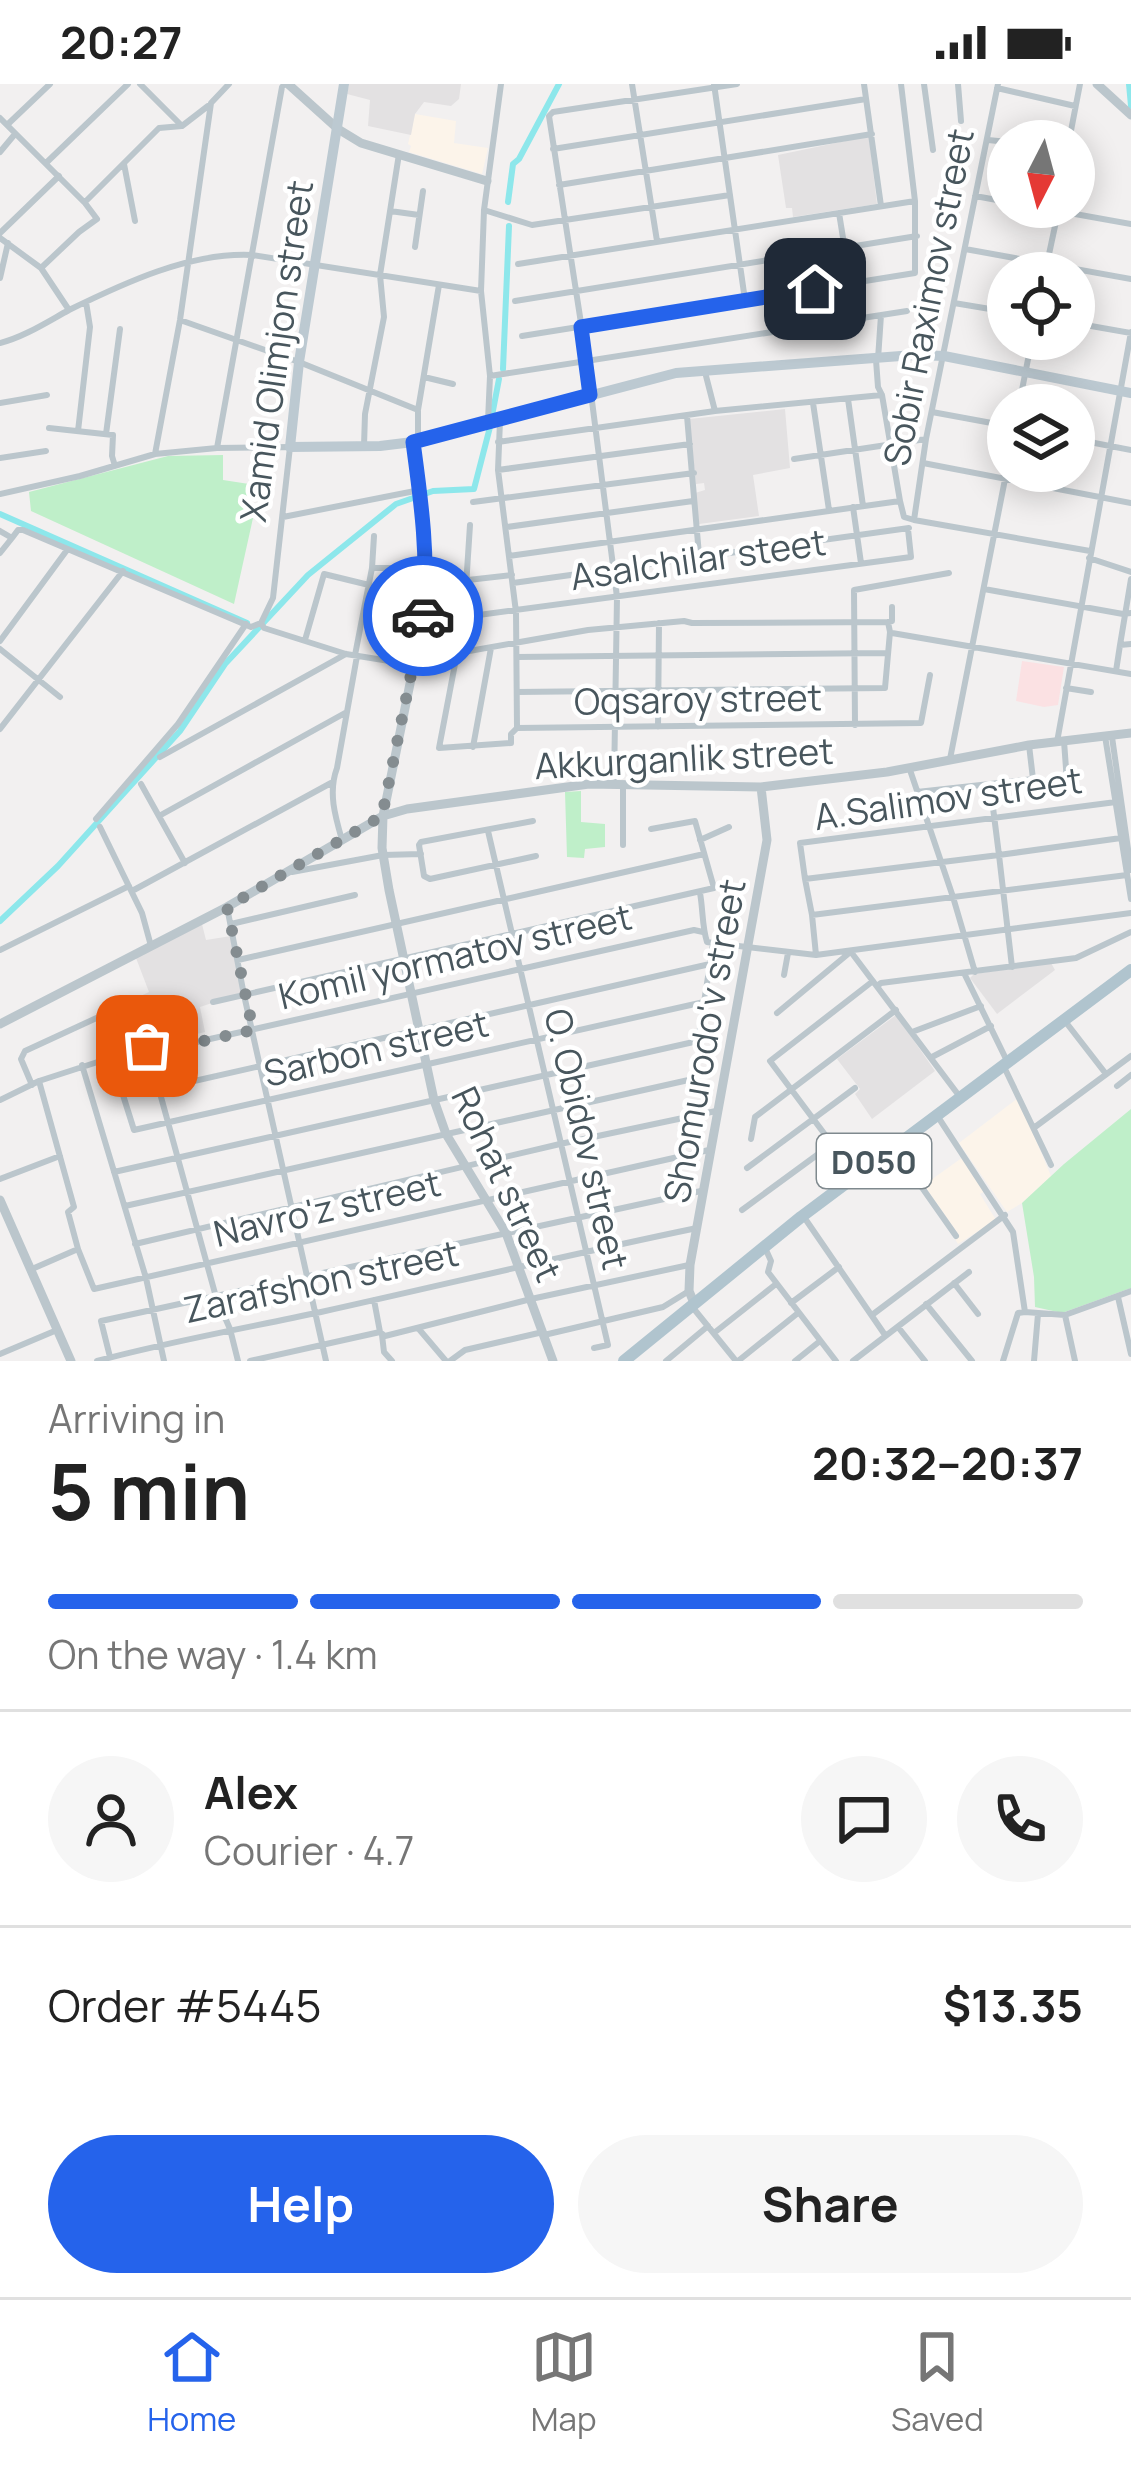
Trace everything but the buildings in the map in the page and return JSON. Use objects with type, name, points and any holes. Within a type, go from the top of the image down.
[{"type":"main road","name":"Xamid Olimjon street","points":[[290,447],[299,362],[344,84]]},
{"type":"main road","points":[[290,447],[416,442],[676,373],[914,355],[944,356],[1126,392]]},
{"type":"main road","name":"D050","points":[[692,1301],[806,1220],[959,1097],[1068,1025],[1131,974]]},
{"type":"main road","name":"D050","points":[[628,1361],[692,1301],[1131,974]]},
{"type":"street","points":[[41,268],[97,219],[3,122],[50,84]]},
{"type":"street","points":[[46,164],[128,84]]},
{"type":"street","points":[[140,84],[182,127]]},
{"type":"street","points":[[85,203],[159,128],[182,127],[230,84]]},
{"type":"street","points":[[217,448],[282,87],[286,84],[338,130],[361,143],[487,181]]},
{"type":"street","points":[[501,84],[484,210],[481,291],[500,499],[516,612],[517,728]]},
{"type":"street","points":[[632,84],[657,242]]},
{"type":"street","points":[[623,845],[614,728],[617,597],[549,116],[737,84]]},
{"type":"street","points":[[864,84],[881,206]]},
{"type":"street","points":[[523,336],[915,273],[915,201],[901,84]]},
{"type":"street","points":[[924,84],[933,150]]},
{"type":"street","points":[[958,84],[961,121]]},
{"type":"street","points":[[1073,120],[1080,84]]},
{"type":"street","points":[[1097,84],[1131,115]]},
{"type":"street","points":[[715,86],[745,300]]},
{"type":"street","points":[[997,86],[1075,106]]},
{"type":"street","name":"Sobir Raximov street","points":[[914,520],[997,86]]},
{"type":"street","points":[[553,149],[866,99]]},
{"type":"street","points":[[155,454],[211,104]]},
{"type":"street","points":[[0,152],[15,134]]},
{"type":"street","points":[[559,185],[872,134]]},
{"type":"street","points":[[364,446],[364,414],[384,317],[380,275],[398,154]]},
{"type":"street","points":[[124,164],[135,221]]},
{"type":"street","points":[[0,278],[3,238],[59,176]]},
{"type":"street","points":[[415,247],[423,191]]},
{"type":"street","points":[[484,210],[532,225],[730,195]]},
{"type":"street","points":[[975,196],[987,198]]},
{"type":"street","points":[[518,264],[915,201]]},
{"type":"street","points":[[390,212],[419,215]]},
{"type":"street","points":[[839,213],[856,318]]},
{"type":"street","points":[[1095,217],[1131,224]]},
{"type":"street","points":[[515,301],[916,236]]},
{"type":"street","points":[[3,238],[41,268],[69,310]]},
{"type":"street","points":[[965,249],[987,254]]},
{"type":"street","points":[[0,343],[86,302],[188,261],[215,256],[315,264],[481,291]]},
{"type":"street","points":[[1095,274],[1131,279]]},
{"type":"street","points":[[416,442],[439,286]]},
{"type":"street","points":[[79,430],[90,327],[86,302]]},
{"type":"street","points":[[954,303],[987,308]]},
{"type":"street","points":[[490,376],[907,311]]},
{"type":"street","points":[[880,315],[878,387],[904,517],[1090,555],[1131,576],[1115,671]]},
{"type":"street","points":[[180,320],[418,410]]},
{"type":"street","points":[[1067,782],[1060,741],[1066,688],[1100,498],[1126,392],[1131,333],[1095,327]]},
{"type":"street","points":[[106,434],[120,329]]},
{"type":"street","points":[[1023,384],[1028,360]]},
{"type":"street","points":[[704,369],[715,411]]},
{"type":"street","points":[[424,377],[453,384]]},
{"type":"street","points":[[0,403],[46,394]]},
{"type":"street","points":[[498,442],[715,411],[883,395]]},
{"type":"street","points":[[848,399],[863,506]]},
{"type":"street","points":[[813,404],[829,510]]},
{"type":"street","points":[[932,412],[987,422]]},
{"type":"street","points":[[687,416],[699,557]]},
{"type":"street","points":[[49,428],[113,435],[115,466]]},
{"type":"street","points":[[794,459],[926,439]]},
{"type":"street","name":"Rohat street","points":[[416,442],[426,568],[423,620],[382,816],[383,855],[434,1100],[446,1134],[506,1233],[553,1361]]},
{"type":"street","points":[[1095,443],[1131,450]]},
{"type":"street","points":[[497,470],[690,444]]},
{"type":"street","points":[[0,494],[155,454],[290,447]]},
{"type":"street","name":"Xamid Olimjon street","points":[[262,626],[273,598],[290,447]]},
{"type":"street","points":[[0,458],[46,451]]},
{"type":"street","points":[[923,463],[987,476]]},
{"type":"street","points":[[473,502],[694,473]]},
{"type":"street","points":[[282,517],[420,490]]},
{"type":"street","points":[[950,759],[1003,492]]},
{"type":"street","points":[[1068,492],[1131,503]]},
{"type":"street","points":[[505,527],[693,500]]},
{"type":"street","points":[[509,556],[900,501]]},
{"type":"street","points":[[853,507],[861,565]]},
{"type":"street","points":[[466,580],[614,569],[908,529],[914,520]]},
{"type":"street","points":[[457,657],[470,525]]},
{"type":"street","name":"Asalchilar steet","points":[[464,617],[910,557],[908,529]]},
{"type":"street","points":[[0,553],[23,530],[251,627],[262,626],[352,655],[414,666],[588,630],[684,621],[888,622],[892,621],[892,607]]},
{"type":"street","points":[[0,531],[12,538]]},
{"type":"street","points":[[342,841],[332,783],[374,536]]},
{"type":"street","points":[[60,697],[0,645],[67,550]]},
{"type":"street","points":[[372,568],[426,568]]},
{"type":"street","points":[[0,729],[123,571]]},
{"type":"street","points":[[305,641],[324,574],[369,585]]},
{"type":"street","points":[[856,724],[854,590],[949,574]]},
{"type":"street","points":[[984,590],[1127,614]]},
{"type":"street","points":[[518,692],[885,688],[888,622]]},
{"type":"street","points":[[658,727],[659,623]]},
{"type":"street","points":[[152,946],[131,888],[98,823],[178,724],[246,624]]},
{"type":"street","points":[[890,632],[1131,674]]},
{"type":"street","points":[[1120,645],[1131,644]]},
{"type":"street","points":[[472,748],[491,648]]},
{"type":"street","points":[[517,657],[887,653]]},
{"type":"street","points":[[160,758],[352,655]]},
{"type":"street","name":"Oqsaroy street","points":[[457,657],[439,748],[511,743],[517,728],[921,723],[930,675]]},
{"type":"street","points":[[1066,688],[1091,692]]},
{"type":"street","points":[[159,816],[346,713]]},
{"type":"street","name":"Akkurganlik street","points":[[382,816],[486,796],[589,784],[761,787],[1131,733]]},
{"type":"street","points":[[1109,736],[1129,873]]},
{"type":"street","points":[[917,792],[1033,778],[1029,746]]},
{"type":"street","points":[[909,768],[975,972]]},
{"type":"street","points":[[0,950],[184,863],[332,783]]},
{"type":"street","points":[[141,784],[184,863]]},
{"type":"street","points":[[990,784],[999,855]]},
{"type":"street","name":"Shomurodo'v street","points":[[692,1301],[690,1265],[767,840],[761,787]]},
{"type":"street","points":[[1118,806],[1131,899]]},
{"type":"street","name":"A.Salimov street","points":[[1118,806],[800,844],[805,879],[1121,838]]},
{"type":"street","points":[[0,1024],[227,907],[382,816]]},
{"type":"street","points":[[533,821],[421,842],[421,854],[424,876],[430,879],[536,856]]},
{"type":"street","points":[[650,829],[695,821],[714,888],[700,892],[707,942],[816,955],[851,952]]},
{"type":"street","points":[[700,840],[729,827]]},
{"type":"street","name":"O. Obidov street","points":[[488,831],[602,1320]]},
{"type":"street","points":[[288,872],[383,855],[421,854]]},
{"type":"street","points":[[238,960],[704,854]]},
{"type":"street","name":"A.Salimov street","points":[[999,855],[1012,967]]},
{"type":"street","points":[[812,915],[1129,873]]},
{"type":"street","points":[[805,879],[816,955]]},
{"type":"street","name":"Komil yormatov street","points":[[213,1002],[700,892]]},
{"type":"street","points":[[231,924],[355,895]]},
{"type":"street","points":[[227,907],[326,1361]]},
{"type":"street","points":[[777,1013],[862,947],[1131,913]]},
{"type":"street","name":"Komil yormatov street","points":[[0,1100],[111,1057],[704,932]]},
{"type":"street","points":[[832,1144],[771,1060],[875,984],[1076,958],[1131,932]]},
{"type":"street","name":"Sarbon street","points":[[114,1172],[698,1041],[713,943]]},
{"type":"street","points":[[851,952],[959,1097]]},
{"type":"street","points":[[784,976],[788,953]]},
{"type":"street","points":[[159,1089],[710,964]]},
{"type":"street","points":[[964,973],[1051,1165]]},
{"type":"street","name":"Sarbon street","points":[[168,1124],[704,1002]]},
{"type":"street","points":[[31,1270],[78,1249],[68,1211],[74,1207],[60,1156],[35,1083],[21,1059],[25,1051],[129,1003],[148,1050],[238,1361]]},
{"type":"street","points":[[912,1032],[980,1006]]},
{"type":"street","points":[[752,1139],[755,1117],[896,1010]]},
{"type":"street","points":[[1068,1025],[1106,1074]]},
{"type":"street","points":[[932,1057],[991,1026]]},
{"type":"street","points":[[1035,1126],[1131,1056]]},
{"type":"street","points":[[111,1057],[134,1130],[168,1124]]},
{"type":"street","points":[[82,1065],[146,1278],[164,1361]]},
{"type":"street","points":[[1117,1086],[1131,1075]]},
{"type":"street","points":[[125,1206],[693,1079]]},
{"type":"street","points":[[747,1168],[855,1088]]},
{"type":"street","points":[[135,1244],[719,1110]]},
{"type":"street","points":[[940,1120],[1013,1232],[1025,1312]]},
{"type":"street","points":[[742,1210],[842,1137],[849,1138],[869,1165]]},
{"type":"street","name":"Navro'z street","points":[[78,1249],[94,1289],[712,1149]]},
{"type":"street","points":[[895,1149],[956,1235]]},
{"type":"street","points":[[0,1179],[60,1156]]},
{"type":"street","points":[[110,1357],[101,1321],[705,1190]]},
{"type":"street","points":[[0,1200],[68,1360]]},
{"type":"street","points":[[872,1316],[1005,1215]]},
{"type":"street","points":[[806,1220],[885,1335]]},
{"type":"street","name":"Zarafshon street","points":[[97,1361],[161,1343],[698,1228]]},
{"type":"street","points":[[766,1250],[771,1261],[767,1272],[836,1361]]},
{"type":"street","points":[[250,1361],[690,1265]]},
{"type":"street","points":[[790,1303],[839,1268]]},
{"type":"street","points":[[853,1361],[969,1272]]},
{"type":"street","points":[[954,1283],[978,1315]]},
{"type":"street","points":[[666,1361],[776,1284]]},
{"type":"street","points":[[1003,1361],[1018,1313],[1065,1315],[1131,1291]]},
{"type":"street","points":[[1118,1297],[1131,1354]]},
{"type":"street","points":[[374,1300],[384,1352],[392,1361]]},
{"type":"street","points":[[418,1328],[448,1361],[465,1350],[692,1301],[737,1361],[798,1313]]},
{"type":"street","points":[[926,1304],[972,1361]]},
{"type":"street","points":[[1034,1361],[1038,1314]]},
{"type":"street","points":[[1065,1315],[1075,1361]]},
{"type":"street","points":[[594,1348],[608,1345],[602,1320]]},
{"type":"street","points":[[898,1327],[925,1361]]},
{"type":"street","points":[[0,1354],[57,1330]]},
{"type":"street","points":[[795,1361],[820,1341]]},
{"type":"street","points":[[869,1348],[879,1361]]},
{"type":"shaded area","points":[[349,84],[461,84],[459,99],[451,106],[424,102],[415,114],[411,135],[368,126],[370,100],[347,94]]},
{"type":"shaded area","points":[[415,114],[456,121],[454,143],[488,148],[482,174],[409,152]]},
{"type":"shaded area","points":[[869,136],[877,204],[793,217],[792,208],[786,208],[778,155]]},
{"type":"shaded area","points":[[785,409],[790,468],[753,475],[759,516],[699,524],[695,493],[705,490],[704,483],[696,484],[689,419]]},
{"type":"shaded area","points":[[1022,661],[1064,667],[1058,705],[1016,701]]},
{"type":"shaded area","points":[[202,924],[206,940],[231,936],[242,993],[200,1007],[205,1032],[150,1045],[130,1001],[149,992],[136,958]]},
{"type":"shaded area","points":[[1051,963],[1055,970],[997,1014],[970,978],[974,974]]},
{"type":"shaded area","points":[[896,1015],[935,1071],[872,1119],[855,1094],[860,1089],[837,1059]]},
{"type":"shaded area","points":[[1018,1098],[1051,1176],[1007,1212],[959,1143]]},
{"type":"shaded area","points":[[963,1157],[985,1191],[980,1194],[996,1220],[958,1244],[959,1235],[924,1185]]},
{"type":"green space","points":[[223,455],[223,480],[249,484],[244,516],[253,518],[234,604],[31,511],[29,492],[168,456]]},
{"type":"green space","points":[[581,791],[581,822],[605,824],[605,847],[585,849],[584,858],[567,857],[565,792]]},
{"type":"green space","points":[[1131,1109],[1131,1288],[1062,1313],[1035,1307],[1022,1203]]},
{"type":"waterway","points":[[508,202],[513,164],[559,84]]},
{"type":"waterway","points":[[1129,84],[1131,106]]},
{"type":"waterway","points":[[503,369],[509,226]]},
{"type":"waterway","points":[[491,421],[499,379]]},
{"type":"waterway","points":[[0,921],[58,866],[180,731],[225,664],[308,575],[396,504],[433,491],[474,489],[490,427]]},
{"type":"waterway","points":[[0,514],[247,623]]},
{"type":"way so far","points":[[147,1046],[148,1053],[253,1030],[227,907],[382,816],[423,616]]},
{"type":"route","points":[[423,616],[427,580],[424,515],[413,442],[590,395],[581,327],[815,289]]}]
